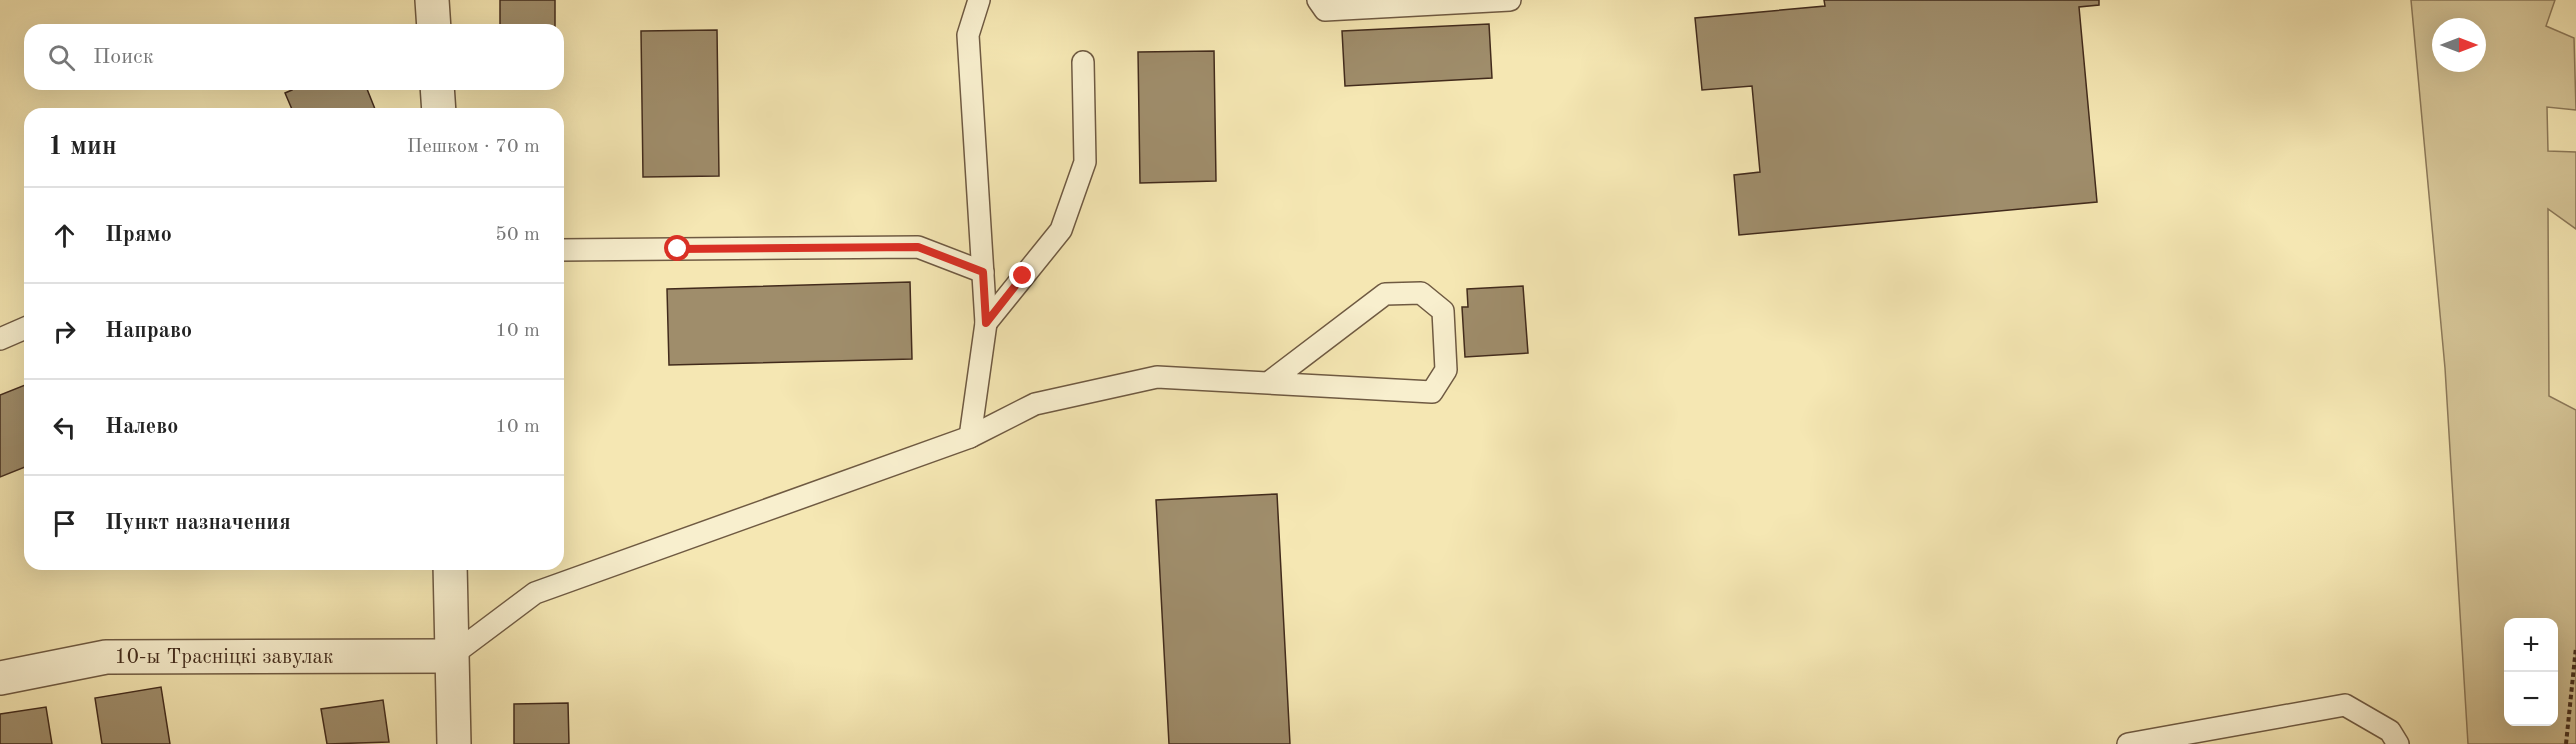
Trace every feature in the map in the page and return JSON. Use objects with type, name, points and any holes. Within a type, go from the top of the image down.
[{"type":"street","points":[[432,0],[434,24]]},
{"type":"street","points":[[437,90],[439,108]]},
{"type":"street","points":[[450,570],[450,656],[454,744]]},
{"type":"street","name":"10-ы Трасніцкі завулак","points":[[0,678],[106,657],[450,656]]},
{"type":"lane","points":[[970,436],[986,323],[968,35],[978,0]]},
{"type":"lane","points":[[1318,0],[1325,10],[1510,0]]},
{"type":"lane","points":[[986,323],[1061,230],[1085,162],[1083,62]]},
{"type":"lane","points":[[564,250],[918,247],[983,272]]},
{"type":"lane","points":[[450,656],[535,593],[970,436],[1035,404],[1157,377],[1432,392],[1446,370],[1443,310],[1421,293],[1384,294],[1268,383]]},
{"type":"lane","points":[[0,339],[24,329]]},
{"type":"lane","points":[[2128,744],[2345,705],[2390,730],[2398,744]]},
{"type":"path","points":[[2566,744],[2576,647]]},
{"type":"shaded area","points":[[2411,0],[2555,0],[2546,26],[2574,38],[2576,110],[2547,107],[2548,151],[2576,152],[2576,229],[2548,209],[2549,396],[2576,410],[2576,744],[2468,744],[2445,368]]},
{"type":"building","points":[[500,0],[555,0],[555,24],[500,24]]},
{"type":"building","points":[[1824,0],[2099,0],[2099,5],[2079,7],[2097,202],[1739,235],[1734,175],[1760,172],[1752,86],[1702,90],[1695,18],[1825,6]]},
{"type":"building","points":[[1489,24],[1492,78],[1345,86],[1342,31]]},
{"type":"building","points":[[717,30],[719,176],[643,177],[641,31]]},
{"type":"building","points":[[1214,51],[1216,181],[1140,183],[1138,52]]},
{"type":"building","points":[[292,90],[367,90],[375,108],[291,108],[285,93]]},
{"type":"building","points":[[910,282],[912,359],[669,365],[667,289]]},
{"type":"building","points":[[1523,286],[1528,353],[1465,357],[1462,307],[1468,307],[1467,289]]},
{"type":"building","points":[[24,385],[24,467],[0,477],[0,395]]},
{"type":"building","points":[[1277,494],[1290,744],[1169,744],[1156,500]]},
{"type":"building","points":[[161,687],[170,744],[102,744],[95,698]]},
{"type":"building","points":[[383,700],[389,742],[327,744],[321,709]]},
{"type":"building","points":[[568,703],[569,744],[514,744],[514,704]]},
{"type":"building","points":[[46,707],[52,744],[0,744],[0,714]]},
{"type":"route","points":[[678,249],[918,247],[983,272],[986,323],[1023,276]]}]
